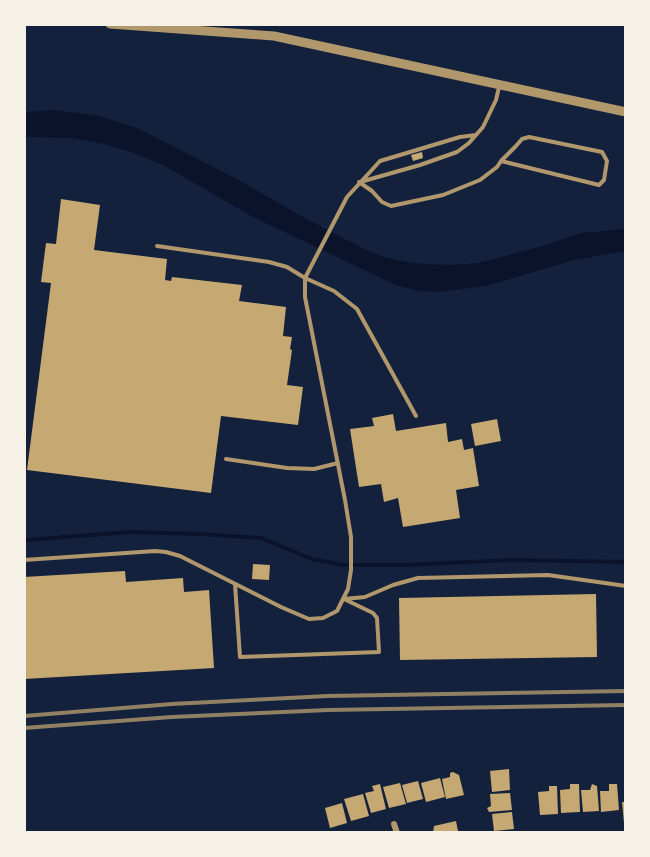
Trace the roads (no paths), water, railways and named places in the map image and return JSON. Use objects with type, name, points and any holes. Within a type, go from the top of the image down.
[{"type":"street","points":[[110,24],[274,36],[626,112]]},
{"type":"street","points":[[394,824],[396,833]]},
{"type":"lane","points":[[359,182],[457,152],[476,135],[489,115],[500,85]]},
{"type":"lane","points":[[24,560],[166,552],[180,556],[309,619],[323,618],[337,611],[348,590],[351,545],[338,463],[305,297],[305,278],[347,197],[380,161],[476,135]]},
{"type":"lane","points":[[359,182],[382,202],[391,206],[443,195],[480,180],[522,139],[529,137],[602,153],[607,161],[604,180],[599,185],[501,161]]},
{"type":"lane","points":[[157,246],[269,262],[287,267],[334,291],[357,309],[416,416]]},
{"type":"lane","points":[[226,459],[287,468],[314,469],[338,463]]},
{"type":"lane","points":[[344,600],[365,597],[406,581],[437,577],[548,575],[626,586]]},
{"type":"lane","points":[[235,584],[240,657],[379,652],[377,618],[373,613],[344,600]]},
{"type":"water","points":[[56,110],[99,116],[137,128],[235,178],[364,249],[384,257],[411,263],[447,265],[478,263],[581,233],[626,229],[626,251],[574,260],[490,285],[440,292],[420,291],[398,286],[253,217],[163,165],[134,153],[72,138],[24,137],[24,112]]},
{"type":"waterway","points":[[24,540],[132,532],[261,538],[312,559],[343,565],[406,565],[511,560],[626,562]]},
{"type":"railway","points":[[24,716],[172,704],[327,696],[626,691]]},
{"type":"railway","points":[[24,728],[172,717],[328,710],[626,705]]}]
